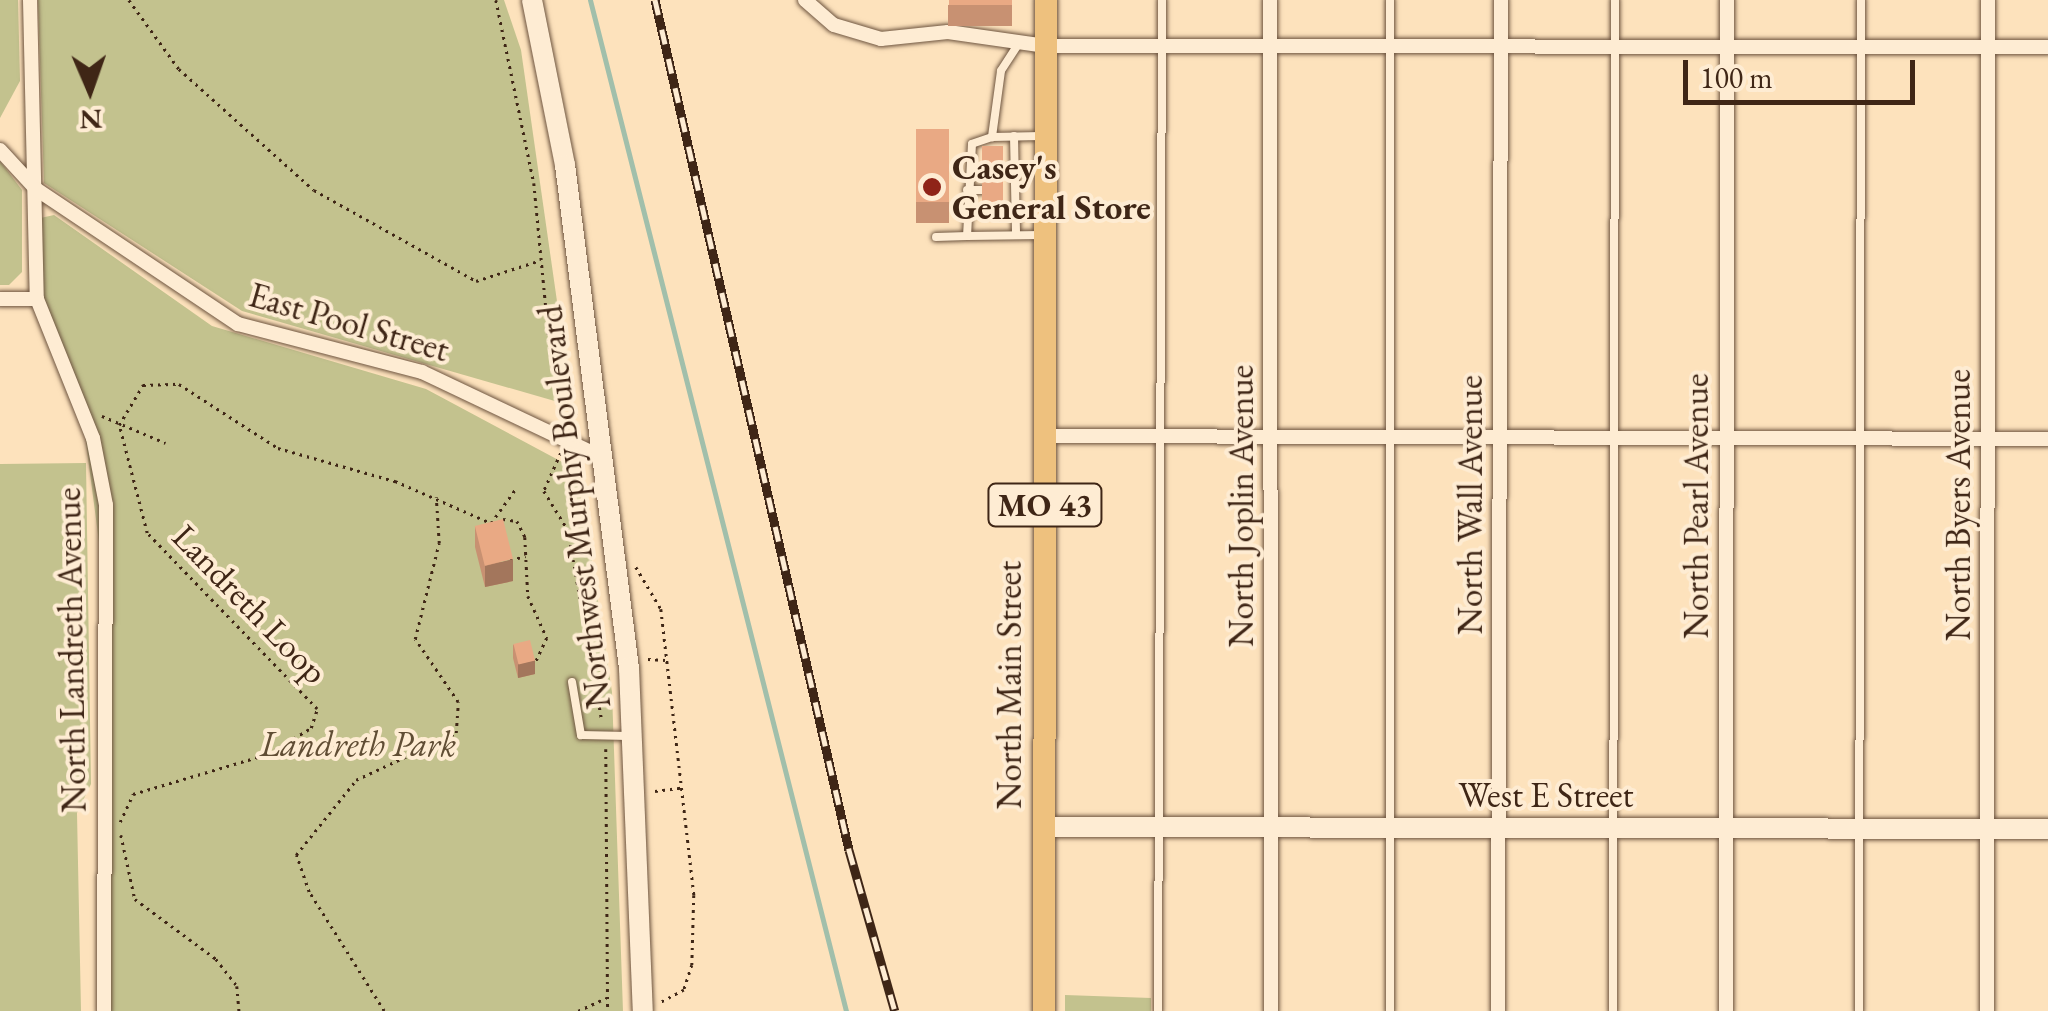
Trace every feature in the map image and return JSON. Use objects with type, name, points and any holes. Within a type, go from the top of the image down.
[{"type":"main road","name":"North Main Street","points":[[1044,1011],[1046,0]]},
{"type":"street","name":"North Landreth Avenue","points":[[30,0],[37,299],[78,404],[106,505],[104,1011]]},
{"type":"street","name":"Northwest Murphy Boulevard","points":[[532,0],[565,165],[615,561],[634,737],[643,1009]]},
{"type":"street","points":[[805,0],[834,25],[881,39],[948,32],[1046,46],[2048,48]]},
{"type":"street","name":"North Joplin Avenue","points":[[1270,0],[1271,1011]]},
{"type":"street","name":"North Wall Avenue","points":[[1498,1011],[1501,0]]},
{"type":"street","name":"North Pearl Avenue","points":[[1726,1011],[1728,0]]},
{"type":"street","name":"North Byers Avenue","points":[[1987,1011],[1988,0]]},
{"type":"street","name":"East Pool Street","points":[[0,150],[36,189],[238,324],[422,372],[602,457]]},
{"type":"street","points":[[0,299],[37,299]]},
{"type":"street","points":[[1045,436],[2048,439]]},
{"type":"street","name":"West E Street","points":[[1044,827],[2048,829]]},
{"type":"lane","points":[[1158,1011],[1162,0]]},
{"type":"lane","points":[[1390,0],[1390,1011]]},
{"type":"lane","points":[[1614,1011],[1615,0]]},
{"type":"lane","points":[[1859,1011],[1861,0]]},
{"type":"lane","points":[[992,136],[1000,71],[1019,43]]},
{"type":"lane","points":[[967,236],[966,171],[972,144],[992,136],[1046,136]]},
{"type":"lane","points":[[1014,136],[1016,235]]},
{"type":"lane","points":[[966,171],[983,170]]},
{"type":"lane","points":[[1003,170],[1014,170]]},
{"type":"lane","points":[[1002,190],[1015,189]]},
{"type":"lane","points":[[967,190],[982,190]]},
{"type":"lane","points":[[966,212],[982,212]]},
{"type":"lane","points":[[1003,212],[1016,212]]},
{"type":"lane","points":[[936,236],[1045,235]]},
{"type":"lane","points":[[572,682],[581,735],[634,737]]},
{"type":"path","points":[[129,0],[179,70],[336,204],[476,281],[543,259]]},
{"type":"path","points":[[496,0],[514,53],[543,259],[550,350],[580,424],[544,492],[568,530],[604,734],[612,848],[608,1011]]},
{"type":"path","points":[[119,425],[128,399],[166,379],[278,448],[436,496],[490,523],[502,518],[518,520],[528,556],[528,596],[548,638],[532,664]]},
{"type":"path","points":[[78,404],[166,443]]},
{"type":"path","name":"Landreth Loop","points":[[119,425],[147,533],[316,709],[311,728],[268,754],[133,794],[120,822],[135,900],[216,959],[236,986],[239,1011]]},
{"type":"path","points":[[502,518],[517,487]]},
{"type":"path","points":[[384,1011],[309,892],[296,855],[356,780],[456,734],[458,702],[415,638],[438,542],[436,496]]},
{"type":"path","points":[[509,560],[528,556]]},
{"type":"path","points":[[615,561],[650,580],[662,609],[683,787],[692,965],[684,990],[643,1009]]},
{"type":"path","points":[[636,794],[683,787]]},
{"type":"path","points":[[578,1011],[608,997]]},
{"type":"green space","points":[[0,0],[18,0],[20,81],[0,118]]},
{"type":"green space","points":[[38,0],[504,0],[521,50],[572,406],[242,311],[44,183]]},
{"type":"green space","points":[[0,161],[22,190],[22,272],[9,285],[0,285]]},
{"type":"green space","name":"Landreth Park","points":[[54,215],[212,326],[426,389],[564,463],[581,490],[612,692],[623,1011],[110,1011],[102,565],[85,435],[31,260],[36,219]]},
{"type":"green space","points":[[86,463],[91,784],[77,813],[81,1011],[0,1011],[0,464]]},
{"type":"green space","points":[[1065,995],[1151,998],[1151,1011],[1065,1011]]},
{"type":"building","points":[[949,0],[1012,0],[1012,5],[949,5]]},
{"type":"building","name":"Casey's General Store","points":[[916,129],[949,129],[949,202],[916,202]]},
{"type":"building","points":[[982,146],[1003,146],[1003,214],[982,214]]},
{"type":"building","points":[[503,519],[513,559],[485,566],[475,526]]},
{"type":"building","points":[[530,640],[535,660],[519,664],[514,644]]},
{"type":"waterway","points":[[590,0],[846,1011]]},
{"type":"railway","points":[[655,0],[849,850],[895,1011]]},
{"type":"place","name":"Casey's General Store","points":[[932,187]]}]
